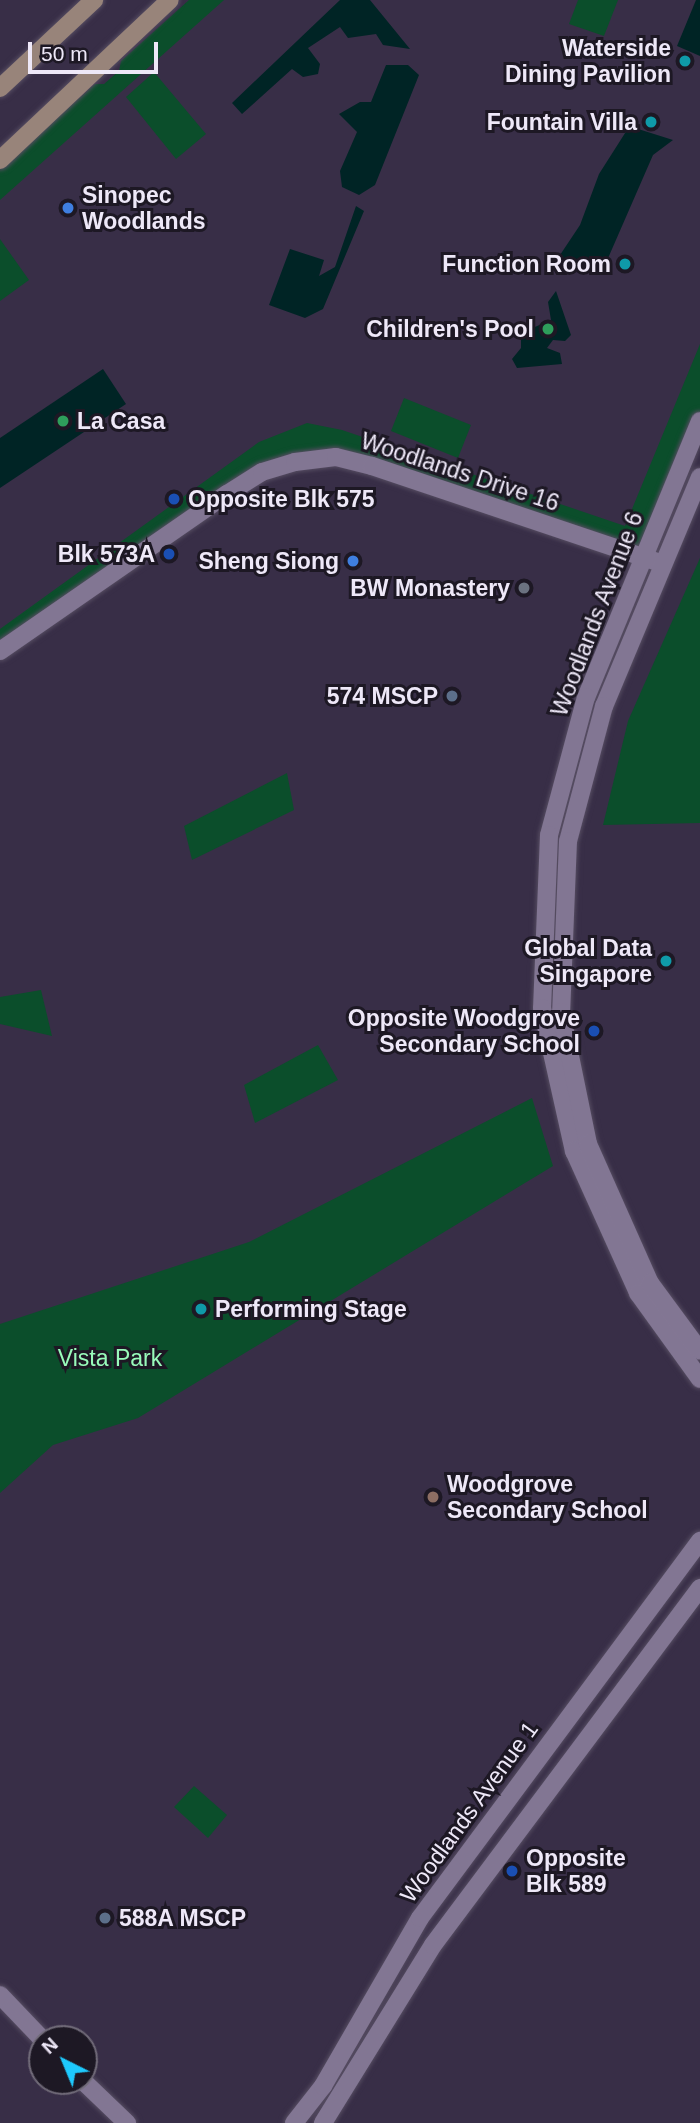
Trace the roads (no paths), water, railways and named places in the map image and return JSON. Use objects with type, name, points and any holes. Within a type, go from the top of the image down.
[{"type":"main road","points":[[0,88],[94,0]]},
{"type":"main road","points":[[0,160],[170,0]]},
{"type":"street","name":"Woodlands Avenue 6","points":[[700,421],[586,697],[549,835],[542,1008],[574,1150],[638,1293],[700,1380]]},
{"type":"street","name":"Woodlands Drive 16","points":[[0,651],[227,494],[262,472],[295,462],[336,457],[372,466],[663,564]]},
{"type":"street","name":"Woodlands Avenue 6","points":[[700,477],[604,706],[568,841],[561,1012],[588,1144],[650,1283],[700,1351]]},
{"type":"street","name":"Woodlands Avenue 1","points":[[294,2123],[323,2086],[420,1918],[700,1541]]},
{"type":"street","points":[[323,2123],[433,1945],[700,1588]]},
{"type":"street","points":[[531,1768],[571,1736],[591,1731]]},
{"type":"street","points":[[0,1995],[29,2025]]},
{"type":"street","points":[[98,2095],[127,2123]]},
{"type":"place","name":"Waterside Dining Pavilion","points":[[685,61]]},
{"type":"place","name":"Fountain Villa","points":[[651,122]]},
{"type":"place","name":"Sinopec Woodlands","points":[[68,208]]},
{"type":"place","name":"Function Room","points":[[625,264]]},
{"type":"place","name":"Children's Pool","points":[[548,329]]},
{"type":"place","name":"La Casa","points":[[63,421]]},
{"type":"place","name":"Opposite Blk 575","points":[[174,499]]},
{"type":"place","name":"Blk 573A","points":[[169,554]]},
{"type":"place","name":"Sheng Siong","points":[[353,561]]},
{"type":"place","name":"BW Monastery","points":[[524,588]]},
{"type":"place","name":"574 MSCP","points":[[452,696]]},
{"type":"place","name":"Global Data Singapore","points":[[666,961]]},
{"type":"place","name":"Opposite Woodgrove Secondary School","points":[[594,1031]]},
{"type":"place","name":"Performing Stage","points":[[201,1309]]},
{"type":"place","name":"Woodgrove Secondary School","points":[[433,1497]]},
{"type":"place","name":"Opposite Blk 589","points":[[512,1871]]},
{"type":"place","name":"588A MSCP","points":[[105,1918]]},
{"type":"park label","name":"Vista Park","points":[[110,1358]]}]
